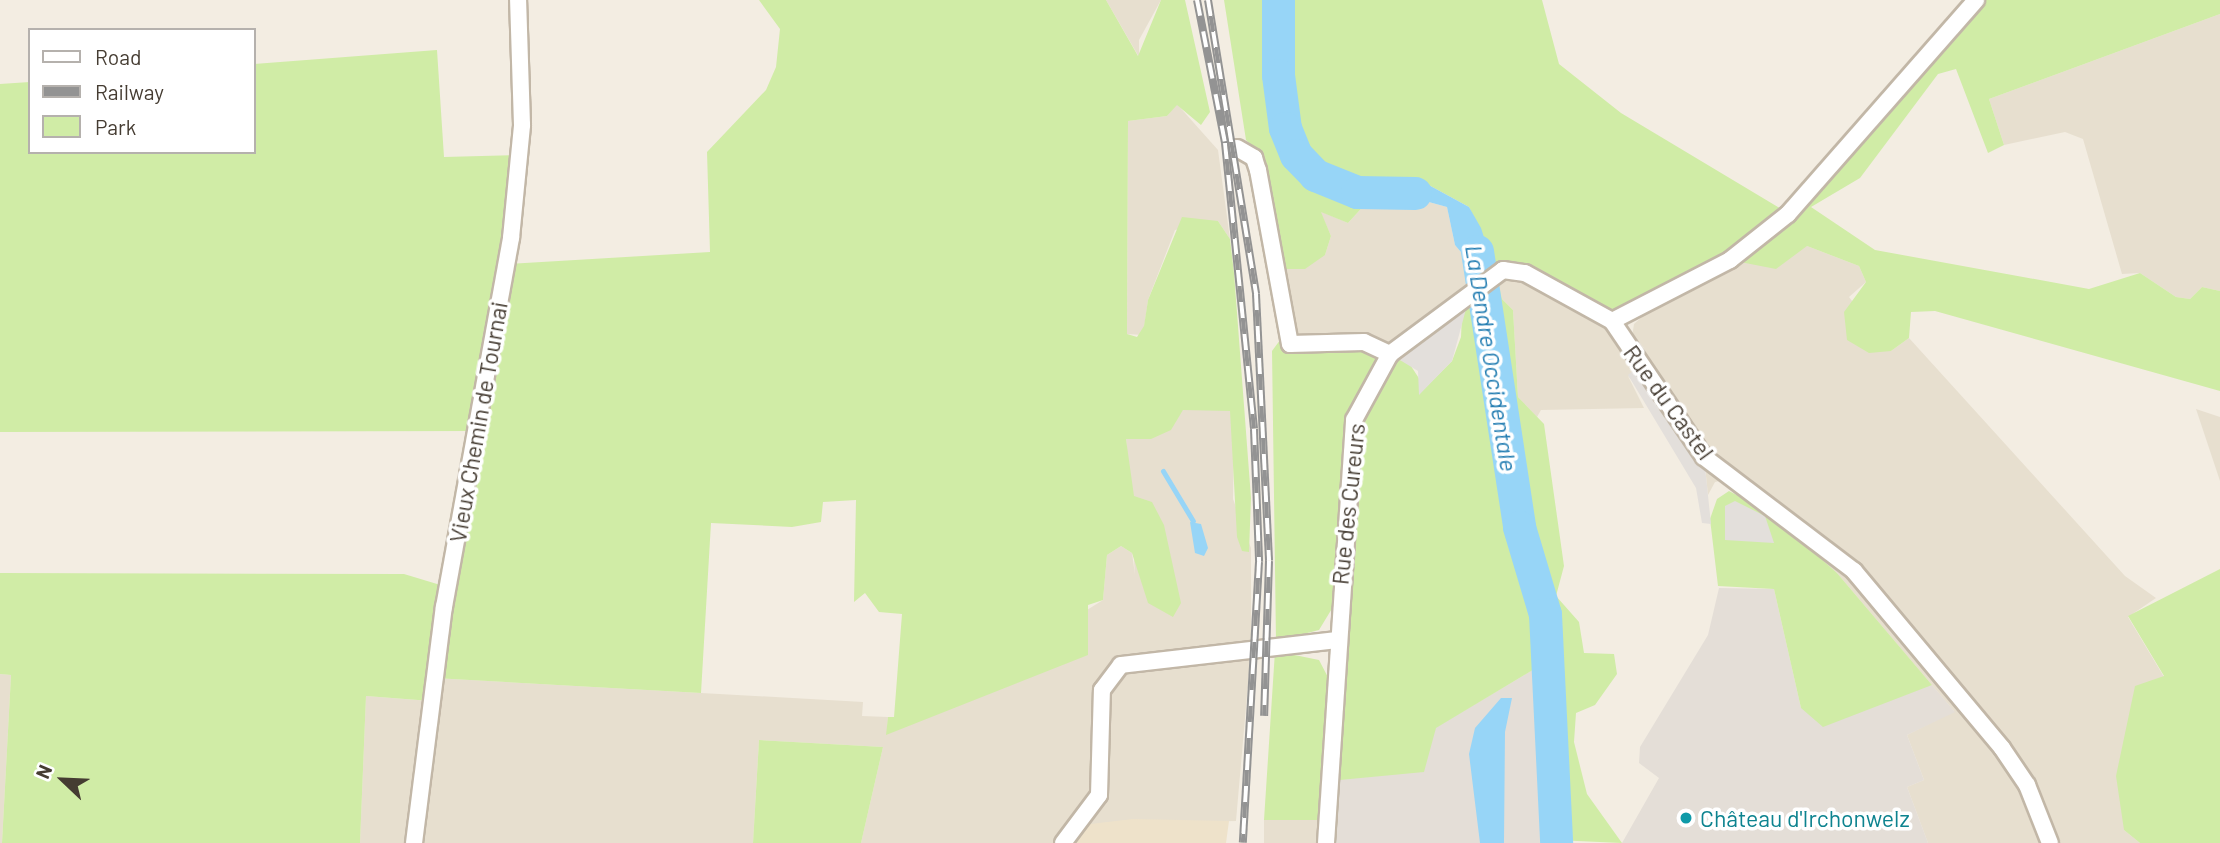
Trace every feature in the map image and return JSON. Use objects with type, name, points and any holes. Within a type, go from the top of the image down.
[{"type":"street","name":"Vieux Chemin de Tournai","points":[[414,843],[444,607],[511,237],[522,125],[519,0]]},
{"type":"street","name":"Rue du Castel","points":[[1976,0],[1788,214],[1730,260],[1612,321],[1704,457],[1854,571],[2002,748],[2027,785],[2050,843]]},
{"type":"street","points":[[1237,148],[1254,158],[1258,170],[1290,344],[1364,342],[1390,354]]},
{"type":"street","name":"Rue des Cureurs","points":[[1326,843],[1336,640],[1354,421],[1390,354],[1469,289],[1495,272],[1524,273],[1612,321]]},
{"type":"street","points":[[1063,843],[1099,795],[1102,690],[1121,665],[1336,640]]},
{"type":"shaded area","points":[[1106,0],[1161,0],[1139,40],[1139,57]]},
{"type":"shaded area","points":[[2220,14],[2220,291],[2202,287],[2190,299],[2176,297],[2140,273],[2122,274],[2083,139],[2065,132],[2004,145],[1989,99]]},
{"type":"shaded area","points":[[1177,104],[1218,150],[1230,239],[1218,221],[1175,230],[1148,300],[1143,335],[1127,334],[1128,121],[1167,116]]},
{"type":"shaded area","points":[[1407,196],[1447,207],[1455,245],[1471,264],[1476,285],[1390,354],[1295,348],[1272,258],[1325,255],[1331,236],[1320,211],[1348,223],[1369,200]]},
{"type":"shaded area","points":[[1807,246],[1859,266],[1866,282],[1849,297],[1891,351],[1909,338],[2125,576],[2156,598],[2128,617],[2164,677],[2124,830],[2140,843],[1928,843],[1907,787],[1924,780],[1907,735],[1954,711],[1837,573],[1724,480],[1715,482],[1708,495],[1704,457],[1628,376],[1644,408],[1541,410],[1537,417],[1518,397],[1513,310],[1502,299],[1495,272],[1503,270],[1632,337],[1634,324],[1653,307],[1730,260]]},
{"type":"shaded area","points":[[1463,294],[1466,309],[1452,361],[1419,395],[1418,371],[1390,354]]},
{"type":"shaded area","points":[[1641,364],[1704,457],[1711,524],[1702,523],[1696,488],[1628,375]]},
{"type":"shaded area","points":[[1212,408],[1230,411],[1234,422],[1233,499],[1251,548],[1251,646],[1177,657],[1250,661],[1236,821],[1082,825],[1063,843],[861,843],[883,747],[759,740],[753,843],[360,843],[366,696],[430,701],[434,678],[863,702],[862,716],[888,717],[887,734],[1103,600],[1107,555],[1121,546],[1132,553],[1135,575],[1126,438],[1183,410]]},
{"type":"shaded area","points":[[2196,409],[2220,417],[2220,481]]},
{"type":"shaded area","points":[[1735,501],[1765,516],[1774,543],[1725,540],[1725,506]]},
{"type":"shaded area","points":[[1719,588],[1774,589],[1801,708],[1932,685],[1955,712],[1907,735],[1924,780],[1907,787],[1928,843],[1622,843],[1659,778],[1639,763],[1640,747],[1708,635]]},
{"type":"shaded area","points":[[1546,662],[1556,843],[1326,843],[1329,781],[1435,728]]},
{"type":"shaded area","points":[[0,674],[11,675],[2,843],[0,843]]},
{"type":"shaded area","points":[[1133,819],[1229,821],[1226,843],[1063,843],[1082,825]]},
{"type":"shaded area","points":[[1264,820],[1326,820],[1326,843],[1264,843]]},
{"type":"green space","points":[[759,0],[1106,0],[1138,56],[1161,0],[1185,0],[1210,112],[1201,125],[1177,105],[1167,116],[1128,121],[1127,334],[1137,337],[1144,326],[1148,300],[1182,217],[1218,221],[1230,239],[1234,273],[1251,498],[1249,552],[1242,551],[1237,537],[1230,411],[1183,410],[1171,430],[1151,439],[1126,439],[1134,496],[1152,502],[1164,525],[1181,603],[1173,617],[1148,603],[1132,553],[1121,546],[1107,555],[1103,600],[1088,605],[1088,655],[886,735],[888,717],[894,717],[902,614],[879,612],[865,593],[854,602],[856,500],[823,502],[821,522],[792,527],[711,523],[701,693],[434,678],[431,701],[366,696],[360,843],[2,843],[11,675],[0,674],[0,573],[404,574],[447,587],[475,431],[0,432],[0,84],[28,82],[28,154],[256,154],[256,64],[437,50],[444,157],[519,155],[507,264],[710,252],[707,152],[766,90],[776,67],[780,29]]},
{"type":"green space","points":[[1224,0],[1542,0],[1559,64],[1621,113],[1788,213],[1976,0],[2220,0],[2220,14],[1989,99],[2004,145],[1988,153],[1956,69],[1938,74],[1860,178],[1811,207],[1875,250],[2089,289],[2140,273],[2176,297],[2190,299],[2202,287],[2220,291],[2220,391],[1935,311],[1911,312],[1909,338],[1891,351],[1869,353],[1847,340],[1844,312],[1866,282],[1859,266],[1807,246],[1776,269],[1730,260],[1625,310],[1604,310],[1543,283],[1496,273],[1502,299],[1513,310],[1518,397],[1544,424],[1564,566],[1556,596],[1579,622],[1584,653],[1614,654],[1617,674],[1595,705],[1576,713],[1574,742],[1587,794],[1622,843],[1555,840],[1546,662],[1436,728],[1424,772],[1329,781],[1326,820],[1264,820],[1275,651],[1319,660],[1331,683],[1336,602],[1319,630],[1276,641],[1272,351],[1283,336],[1349,342],[1409,363],[1422,383],[1419,394],[1452,361],[1461,337],[1463,294],[1492,257],[1469,207],[1425,183],[1370,187],[1369,200],[1348,223],[1321,212],[1331,236],[1325,255],[1305,269],[1286,269],[1272,258],[1258,153],[1246,140]]},
{"type":"green space","points":[[1729,491],[1767,511],[1837,573],[1932,685],[1823,727],[1801,708],[1774,589],[1718,586],[1710,519],[1717,499]]},
{"type":"green space","points":[[2220,569],[2220,843],[2140,843],[2124,830],[2116,776],[2135,686],[2164,676],[2128,616]]},
{"type":"green space","points":[[759,740],[883,747],[861,843],[753,843]]},
{"type":"water","points":[[1425,183],[1469,207],[1481,228],[1495,272],[1476,285],[1471,264],[1455,245],[1447,207],[1407,196],[1369,200],[1370,187]]},
{"type":"water","points":[[1190,522],[1201,524],[1208,548],[1204,556],[1195,553]]},
{"type":"water","points":[[1501,698],[1512,698],[1505,732],[1504,843],[1480,843],[1469,754],[1475,728]]},
{"type":"waterway","name":"La Dendre Occidentale","points":[[1278,0],[1278,75],[1285,128],[1296,155],[1315,175],[1357,192],[1415,193]]},
{"type":"waterway","name":"La Dendre Occidentale","points":[[1477,251],[1519,527],[1545,614],[1556,843]]},
{"type":"waterway","points":[[1163,471],[1193,521]]},
{"type":"railway","points":[[1197,0],[1225,143],[1254,429],[1259,562],[1243,843]]},
{"type":"railway","points":[[1208,0],[1256,294],[1269,561],[1264,716]]},
{"type":"place","name":"Château d'Irchonwelz","points":[[1686,818]]}]
